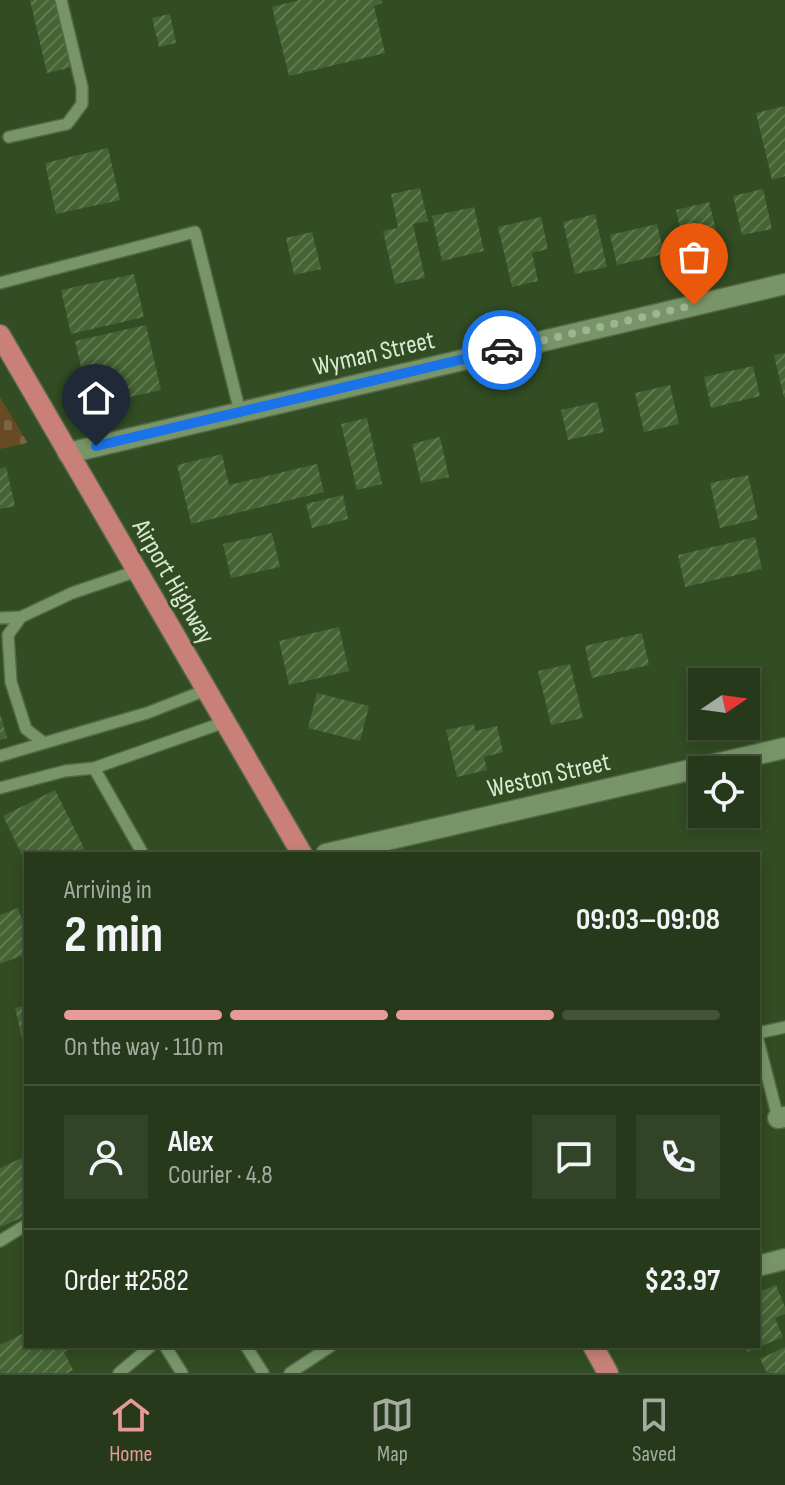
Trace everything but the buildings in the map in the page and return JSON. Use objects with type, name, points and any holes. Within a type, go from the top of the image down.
[{"type":"main road","name":"Airport Highway","points":[[0,335],[301,852]]},
{"type":"main road","points":[[594,1348],[608,1373]]},
{"type":"street","name":"Wyman Street","points":[[68,453],[785,284]]},
{"type":"street","name":"Weston Street","points":[[335,852],[785,748]]},
{"type":"street","points":[[760,1265],[785,1259]]},
{"type":"lane","points":[[9,137],[67,124],[82,104],[82,87],[61,0]]},
{"type":"lane","points":[[0,283],[195,232],[240,412]]},
{"type":"lane","points":[[0,618],[21,617],[72,593],[137,571]]},
{"type":"lane","points":[[21,617],[8,635],[11,682],[26,729],[44,743]]},
{"type":"lane","points":[[0,756],[147,713],[206,690]]},
{"type":"lane","points":[[0,788],[65,771],[94,768],[225,722]]},
{"type":"lane","points":[[94,768],[142,852]]},
{"type":"lane","points":[[760,1033],[785,1027]]},
{"type":"lane","points":[[760,1047],[781,1118]]},
{"type":"lane","points":[[0,1241],[24,1226]]},
{"type":"lane","points":[[119,1373],[149,1348]]},
{"type":"lane","points":[[166,1348],[182,1373]]},
{"type":"lane","points":[[247,1348],[263,1373]]},
{"type":"lane","points":[[290,1373],[324,1348]]},
{"type":"green space","points":[[0,397],[27,442],[27,443],[0,449]]},
{"type":"way so far","points":[[502,350],[694,305]]},
{"type":"route","points":[[96,446],[502,350]]}]
